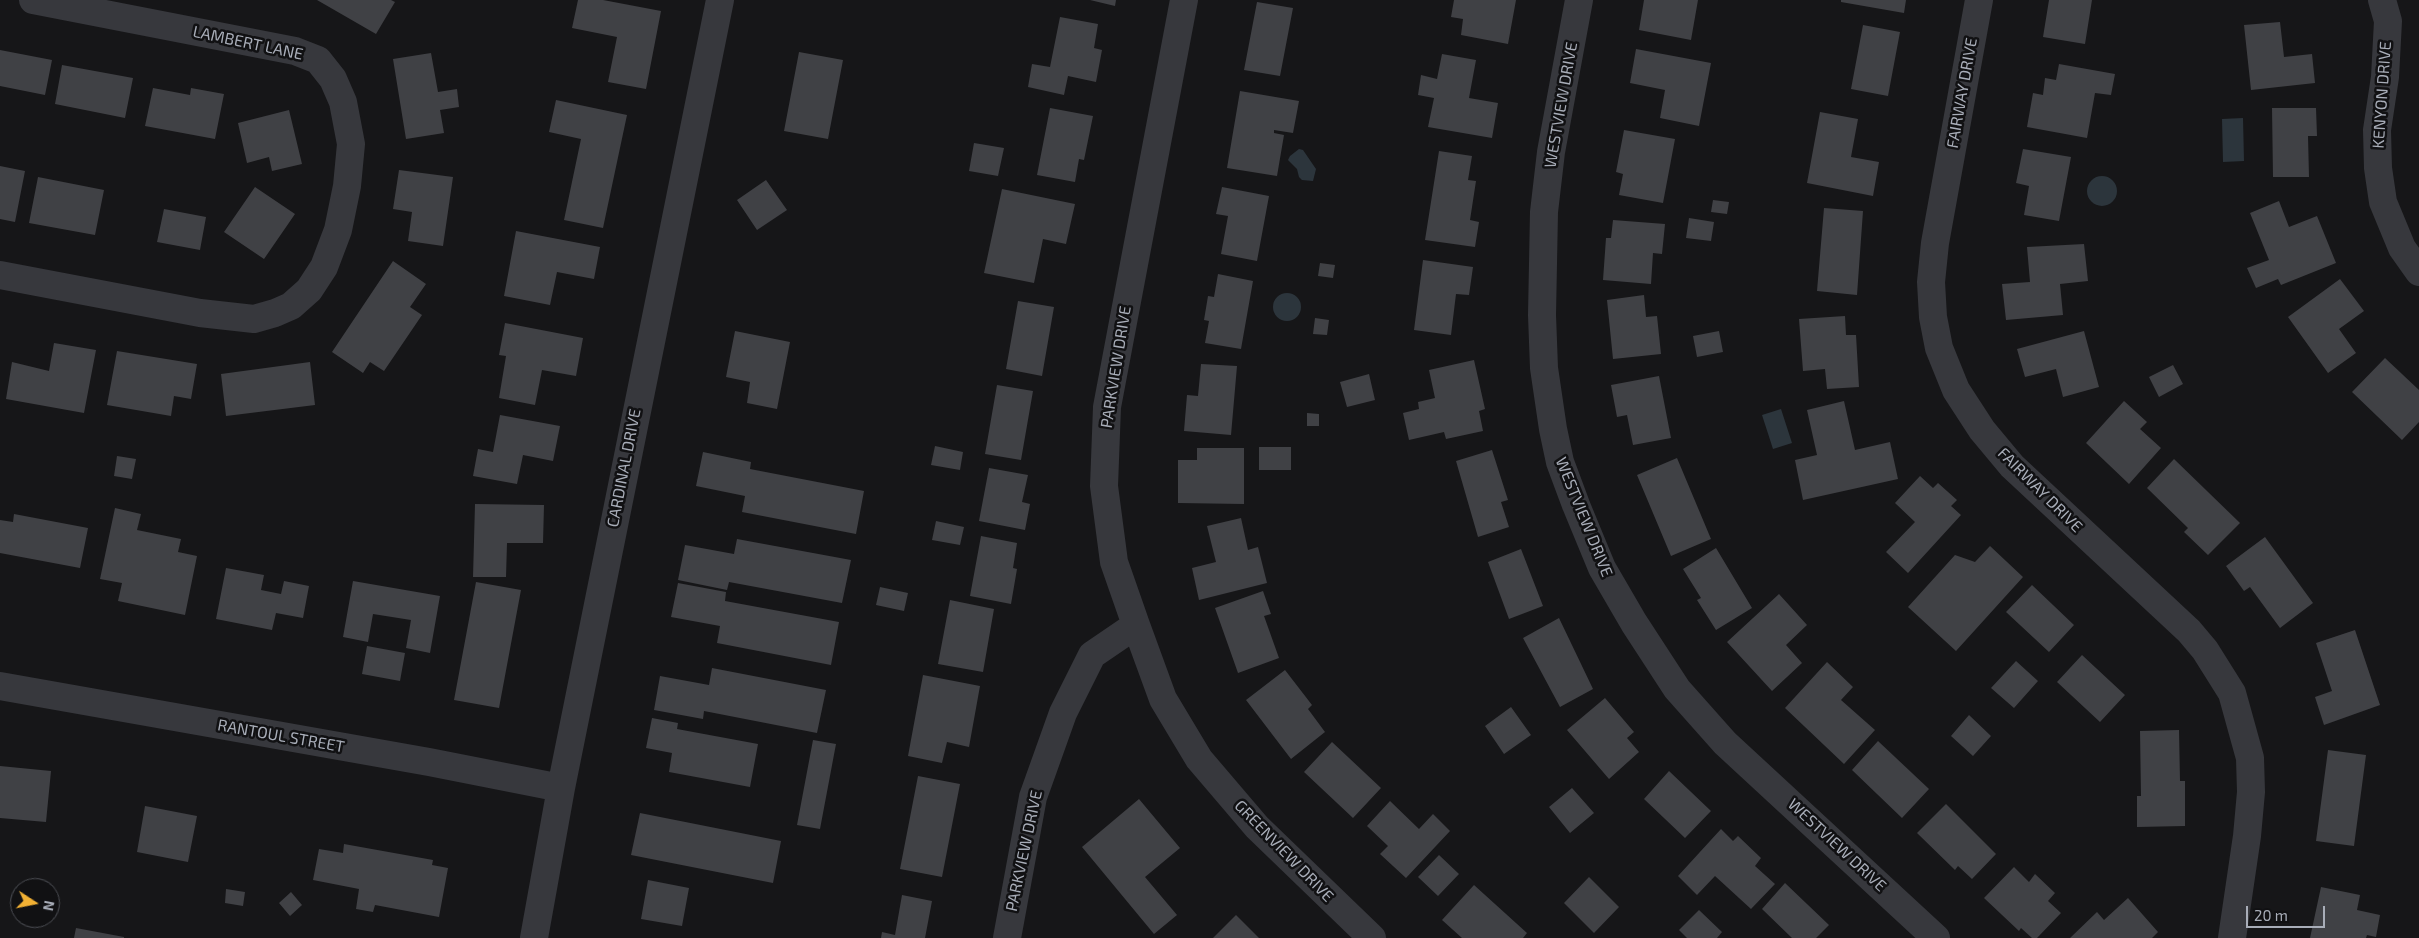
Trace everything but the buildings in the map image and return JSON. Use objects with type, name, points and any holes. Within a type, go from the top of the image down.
[{"type":"street","name":"LAMBERT LANE","points":[[0,275],[200,313],[254,319],[274,314],[291,306],[309,290],[324,267],[338,230],[347,186],[350,144],[343,102],[333,79],[318,60],[295,51],[33,0]]},
{"type":"street","name":"CARDINAL DRIVE","points":[[534,938],[561,788],[720,0]]},
{"type":"street","name":"PARKVIEW DRIVE","points":[[1007,938],[1033,797],[1063,713],[1092,655],[1136,625],[1114,562],[1105,495],[1107,408],[1184,0]]},
{"type":"street","name":"WESTVIEW DRIVE","points":[[1579,0],[1551,152],[1544,212],[1542,315],[1544,368],[1553,429],[1560,462],[1576,505],[1602,568],[1677,690],[1725,743],[1936,938]]},
{"type":"street","name":"FAIRWAY DRIVE","points":[[1979,0],[1935,243],[1931,282],[1933,317],[1939,348],[1956,390],[1982,430],[2012,466],[2189,631],[2232,693],[2250,758],[2251,792],[2247,836],[2232,938]]},
{"type":"street","name":"KENYON DRIVE","points":[[2382,0],[2388,21],[2385,77],[2377,130],[2380,185],[2383,202],[2402,248],[2419,272]]},
{"type":"street","name":"GREENVIEW DRIVE","points":[[1136,625],[1163,699],[1199,758],[1257,827],[1372,938]]},
{"type":"street","name":"RANTOUL STREET","points":[[0,686],[561,788]]},
{"type":"shaded area","points":[[2243,118],[2244,161],[2223,162],[2222,119]]},
{"type":"shaded area","points":[[1299,149],[1303,150],[1316,169],[1313,181],[1302,180],[1297,169],[1288,160]]},
{"type":"shaded area","points":[[2102,176],[2112,181],[2117,191],[2112,201],[2102,206],[2092,201],[2087,191],[2092,181]]},
{"type":"shaded area","points":[[1287,293],[1297,297],[1301,307],[1297,317],[1287,321],[1277,317],[1273,307],[1277,297]]},
{"type":"shaded area","points":[[1781,409],[1792,443],[1773,449],[1762,415]]}]
